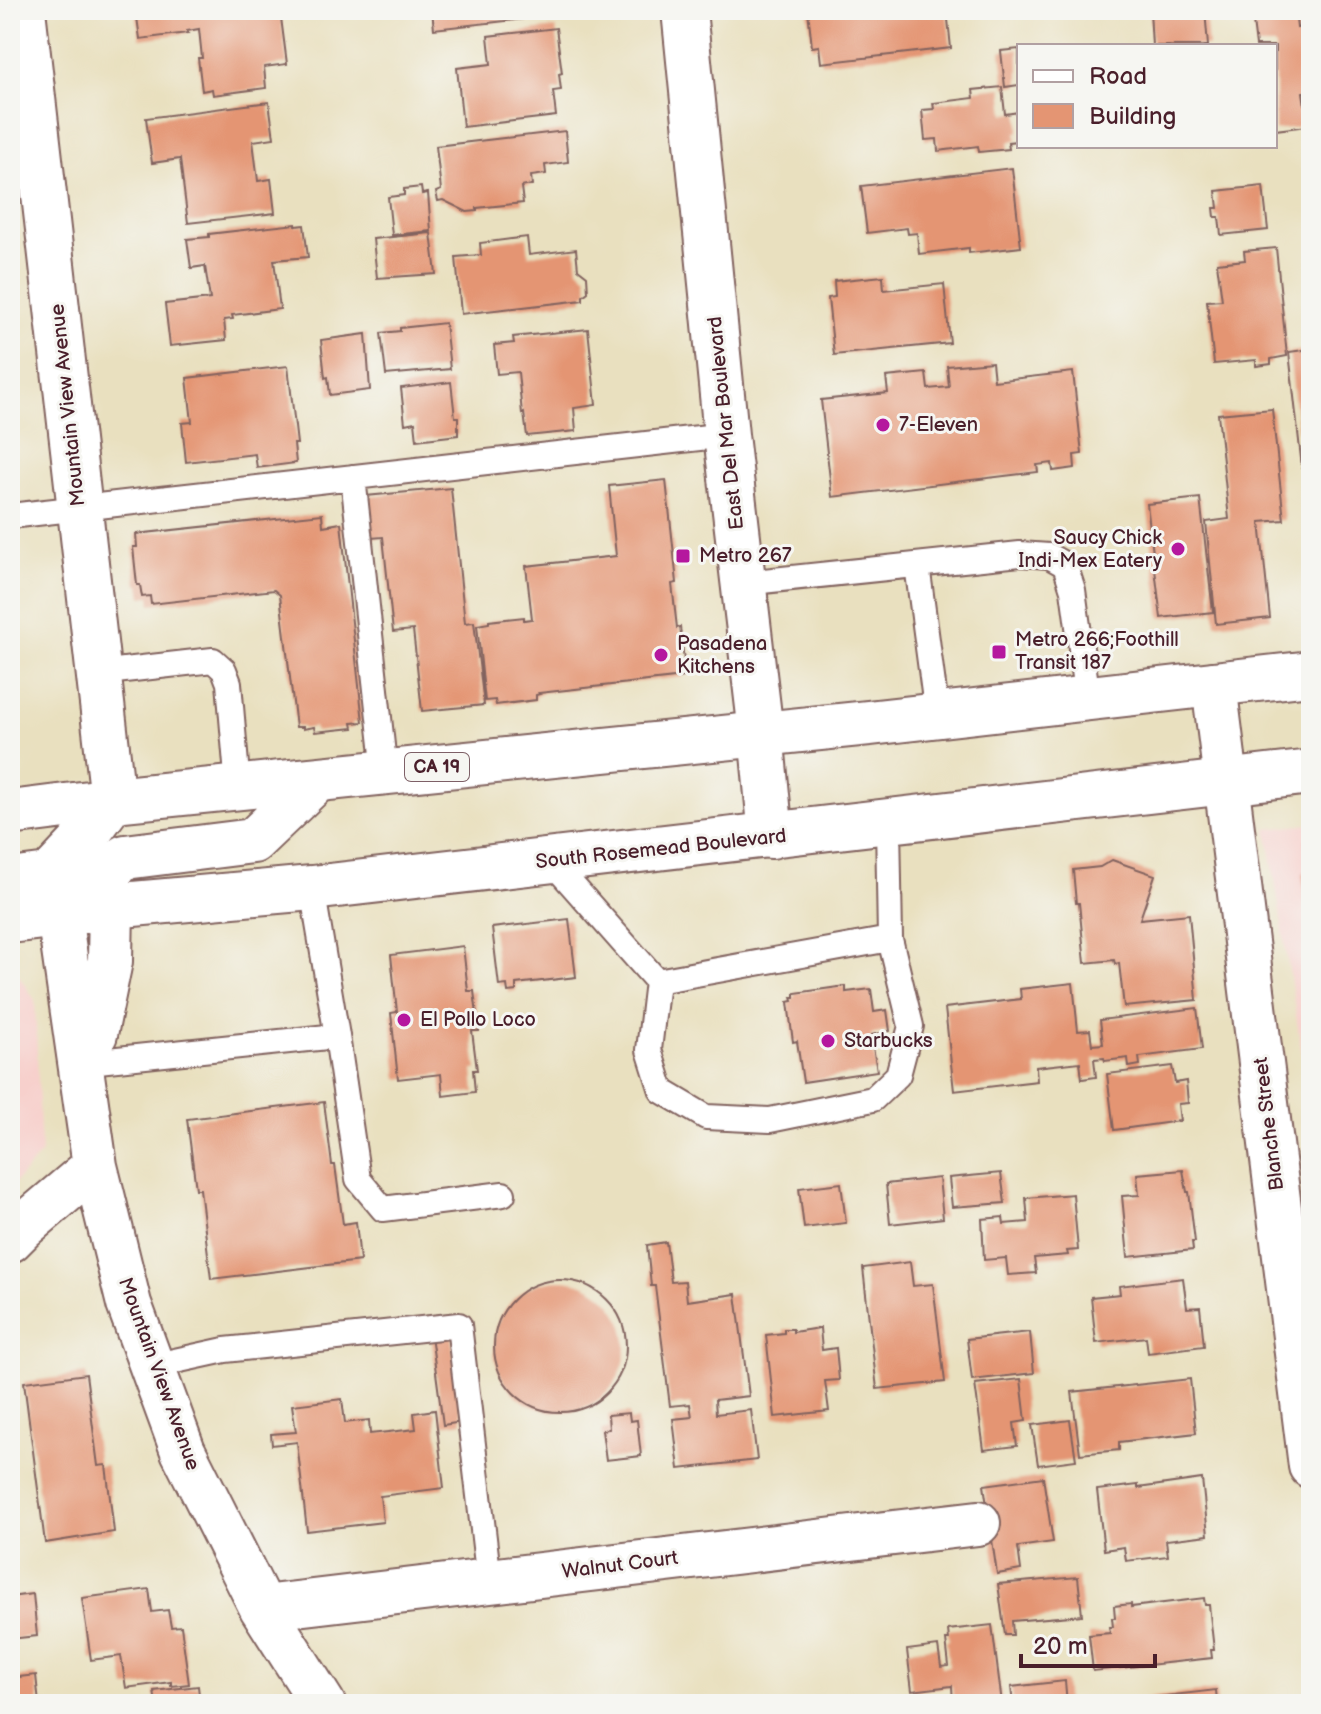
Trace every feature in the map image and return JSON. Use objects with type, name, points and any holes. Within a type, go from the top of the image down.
[{"type":"main road","name":"Mountain View Avenue","points":[[23,10],[113,800]]},
{"type":"main road","name":"East Del Mar Boulevard","points":[[684,10],[726,435],[771,836]]},
{"type":"main road","name":"CA 19","points":[[10,813],[1311,673]]},
{"type":"main road","name":"Blanche Street","points":[[1214,684],[1302,1326],[1311,1466]]},
{"type":"main road","name":"South Rosemead Boulevard","points":[[10,921],[111,906],[312,888],[1311,772]]},
{"type":"main road","points":[[59,915],[125,857],[253,841],[317,780]]},
{"type":"main road","points":[[10,881],[49,876],[84,839],[113,800]]},
{"type":"main road","points":[[79,1063],[95,1034],[110,961],[111,906]]},
{"type":"main road","name":"Mountain View Avenue","points":[[59,915],[95,1166],[129,1304],[183,1451],[262,1608],[323,1704]]},
{"type":"main road","points":[[10,1240],[95,1166]]},
{"type":"main road","name":"Walnut Court","points":[[262,1608],[978,1523]]},
{"type":"lane","points":[[10,516],[726,435]]},
{"type":"lane","points":[[353,477],[385,773]]},
{"type":"lane","points":[[744,583],[1020,554],[1049,556],[1065,565],[1073,590],[1088,699]]},
{"type":"lane","points":[[917,565],[937,715]]},
{"type":"lane","points":[[98,673],[213,660],[224,670],[229,683],[238,788]]},
{"type":"lane","points":[[551,861],[657,981],[649,1050],[662,1091],[706,1117],[770,1120],[873,1099],[898,1075],[911,1026],[890,939],[888,823]]},
{"type":"lane","points":[[312,888],[358,1179],[383,1209],[503,1194]]},
{"type":"lane","points":[[657,981],[890,939]]},
{"type":"lane","points":[[79,1063],[337,1036]]},
{"type":"lane","points":[[152,1366],[225,1350],[459,1325],[489,1581]]},
{"type":"shaded area","points":[[1311,824],[1311,1112],[1267,829]]},
{"type":"shaded area","points":[[19,976],[35,1000],[41,1154],[10,1188],[10,977]]},
{"type":"building","points":[[136,10],[280,10],[287,64],[264,67],[266,88],[213,95],[212,89],[202,91],[198,58],[202,58],[199,29],[140,39]]},
{"type":"building","points":[[432,10],[551,10],[551,16],[434,29]]},
{"type":"building","points":[[808,10],[947,10],[951,48],[821,63],[819,46],[812,47]]},
{"type":"building","points":[[1150,10],[1205,10],[1208,44],[1152,44]]},
{"type":"building","points":[[1295,10],[1297,28],[1310,26],[1311,91],[1303,92],[1308,126],[1277,130],[1277,44],[1256,44],[1252,13]]},
{"type":"building","points":[[556,28],[562,73],[559,74],[561,90],[553,91],[556,116],[463,127],[457,68],[491,64],[488,36]]},
{"type":"building","points":[[1017,49],[1017,85],[1005,87],[1001,51]]},
{"type":"building","points":[[1002,87],[1005,114],[1017,112],[1017,141],[1008,142],[1009,149],[979,152],[978,146],[938,151],[937,139],[925,140],[922,110],[934,109],[933,103],[974,98],[973,90]]},
{"type":"building","points":[[269,102],[274,138],[253,141],[258,181],[271,179],[275,213],[188,223],[180,159],[152,163],[146,118]]},
{"type":"building","points":[[565,131],[568,162],[545,165],[546,174],[531,176],[532,185],[521,187],[523,203],[467,212],[443,200],[438,201],[436,192],[441,190],[436,146]]},
{"type":"building","points":[[1012,168],[1021,247],[969,253],[969,248],[919,254],[917,233],[908,234],[907,228],[867,233],[861,186]]},
{"type":"building","points":[[1263,186],[1268,230],[1221,235],[1219,217],[1215,217],[1214,208],[1218,208],[1216,191]]},
{"type":"building","points":[[421,187],[422,194],[428,193],[431,231],[392,235],[388,197],[404,195],[404,189]]},
{"type":"building","points":[[304,225],[308,257],[274,260],[280,309],[232,315],[233,319],[224,320],[226,340],[170,346],[165,304],[210,299],[205,266],[191,268],[187,239]]},
{"type":"building","points":[[431,233],[436,274],[377,278],[373,239]]},
{"type":"building","points":[[527,237],[529,255],[576,249],[578,269],[587,276],[588,292],[583,300],[461,314],[456,257],[481,255],[480,243]]},
{"type":"building","points":[[1276,248],[1287,356],[1271,359],[1271,364],[1256,366],[1256,360],[1214,364],[1207,301],[1222,300],[1217,263],[1245,260],[1244,251]]},
{"type":"building","points":[[883,276],[884,290],[944,284],[950,343],[834,355],[828,298],[835,297],[834,281]]},
{"type":"building","points":[[445,323],[450,369],[386,375],[381,333]]},
{"type":"building","points":[[588,329],[596,405],[574,408],[576,431],[527,436],[518,372],[497,374],[494,345],[514,343],[513,337]]},
{"type":"building","points":[[366,334],[370,390],[330,395],[321,340]]},
{"type":"building","points":[[1311,349],[1311,530],[1309,530],[1289,352]]},
{"type":"building","points":[[992,362],[994,381],[1073,372],[1082,454],[1074,455],[1075,468],[1053,471],[1052,463],[1037,465],[1038,472],[832,497],[821,400],[888,393],[886,377],[926,373],[928,389],[949,387],[947,366]]},
{"type":"building","points":[[288,366],[297,444],[294,444],[296,463],[257,468],[255,454],[186,462],[182,423],[192,422],[187,378]]},
{"type":"building","points":[[451,382],[458,435],[417,440],[415,422],[405,424],[401,388]]},
{"type":"building","points":[[1272,409],[1284,520],[1260,522],[1270,618],[1216,624],[1206,522],[1229,519],[1218,414]]},
{"type":"building","points":[[666,480],[677,583],[672,584],[677,628],[680,627],[683,677],[539,693],[536,700],[496,705],[495,700],[485,701],[477,625],[524,617],[524,620],[532,619],[526,566],[616,556],[609,486]]},
{"type":"building","points":[[451,488],[465,623],[474,622],[484,705],[422,711],[413,630],[393,632],[383,537],[371,538],[366,496]]},
{"type":"building","points":[[1200,498],[1213,612],[1161,618],[1147,504]]},
{"type":"building","points":[[322,514],[323,526],[341,523],[363,722],[352,723],[353,728],[315,732],[314,727],[296,727],[280,595],[274,590],[151,604],[150,596],[142,597],[140,585],[137,585],[133,547],[137,547],[136,534]]},
{"type":"building","points":[[1311,839],[1311,923],[1308,924],[1302,873],[1308,872],[1305,840]]},
{"type":"building","points":[[1112,860],[1155,875],[1140,919],[1189,914],[1197,1000],[1124,1007],[1119,963],[1115,964],[1114,960],[1085,963],[1073,870],[1100,867]]},
{"type":"building","points":[[569,919],[576,977],[516,984],[516,991],[508,992],[507,985],[499,986],[492,928]]},
{"type":"building","points":[[463,946],[468,991],[474,991],[479,1031],[472,1031],[477,1070],[473,1070],[475,1092],[443,1096],[441,1074],[398,1079],[391,1013],[397,1012],[391,955]]},
{"type":"building","points":[[1073,983],[1078,1031],[1090,1030],[1092,1045],[1103,1044],[1100,1020],[1197,1008],[1202,1049],[1139,1057],[1140,1065],[1129,1067],[1128,1058],[1094,1059],[1096,1077],[1082,1079],[1080,1062],[1036,1067],[1037,1081],[954,1091],[945,1008],[1021,999],[1020,989]]},
{"type":"building","points":[[846,986],[846,992],[871,989],[874,1012],[887,1010],[890,1031],[871,1035],[877,1071],[803,1082],[797,1041],[793,1042],[788,1002],[793,1001],[795,993]]},
{"type":"building","points":[[1172,1066],[1175,1083],[1186,1081],[1188,1103],[1178,1104],[1180,1121],[1114,1130],[1107,1074]]},
{"type":"building","points":[[324,1102],[343,1224],[356,1222],[360,1261],[211,1279],[200,1189],[196,1189],[187,1119]]},
{"type":"building","points":[[1183,1170],[1189,1192],[1195,1242],[1192,1242],[1193,1250],[1128,1257],[1122,1196],[1139,1195],[1137,1174]]},
{"type":"building","points":[[1001,1173],[1005,1203],[952,1207],[949,1178]]},
{"type":"building","points":[[939,1178],[943,1218],[890,1224],[886,1184]]},
{"type":"building","points":[[841,1183],[846,1223],[804,1228],[799,1188]]},
{"type":"building","points":[[1073,1194],[1078,1250],[1067,1251],[1068,1255],[1034,1258],[1036,1273],[1008,1275],[1006,1258],[984,1260],[982,1219],[1003,1217],[1004,1224],[1028,1222],[1026,1198]]},
{"type":"building","points":[[666,1242],[671,1282],[685,1281],[687,1301],[736,1294],[749,1396],[715,1400],[716,1414],[751,1410],[757,1460],[679,1469],[673,1419],[692,1417],[690,1404],[670,1406],[647,1245]]},
{"type":"building","points":[[910,1262],[913,1286],[933,1284],[945,1382],[877,1389],[863,1268]]},
{"type":"building","points":[[1183,1278],[1187,1308],[1200,1307],[1204,1346],[1148,1353],[1146,1337],[1096,1343],[1091,1297],[1120,1294],[1119,1286]]},
{"type":"building","points":[[560,1280],[585,1285],[607,1299],[621,1321],[626,1346],[621,1371],[607,1393],[585,1407],[560,1412],[535,1407],[513,1393],[499,1371],[494,1346],[499,1321],[513,1299],[535,1285]]},
{"type":"building","points":[[820,1328],[822,1350],[836,1348],[839,1380],[825,1381],[829,1411],[775,1417],[766,1335],[784,1333],[784,1329],[793,1329],[793,1332]]},
{"type":"building","points":[[451,1332],[462,1422],[443,1425],[431,1335]]},
{"type":"building","points":[[1030,1332],[1034,1373],[972,1380],[967,1339]]},
{"type":"building","points":[[86,1374],[98,1466],[106,1465],[114,1532],[45,1543],[24,1382]]},
{"type":"building","points":[[1021,1379],[1026,1421],[1014,1423],[1017,1446],[984,1450],[975,1384]]},
{"type":"building","points":[[1190,1379],[1196,1433],[1119,1442],[1119,1450],[1080,1454],[1072,1392]]},
{"type":"building","points":[[342,1399],[345,1423],[369,1420],[370,1434],[416,1429],[414,1413],[435,1410],[444,1488],[380,1496],[383,1522],[307,1531],[297,1442],[272,1445],[271,1434],[296,1432],[292,1405]]},
{"type":"building","points":[[629,1413],[630,1421],[637,1420],[641,1456],[606,1460],[602,1430],[609,1429],[608,1415]]},
{"type":"building","points":[[1070,1420],[1076,1460],[1038,1465],[1032,1425]]},
{"type":"building","points":[[1043,1477],[1053,1542],[1018,1547],[1021,1570],[997,1574],[984,1485]]},
{"type":"building","points":[[1202,1479],[1208,1535],[1166,1540],[1168,1556],[1126,1561],[1124,1547],[1104,1550],[1097,1490]]},
{"type":"building","points":[[1078,1577],[1082,1615],[1012,1621],[1013,1635],[1005,1635],[998,1584]]},
{"type":"building","points":[[149,1589],[152,1612],[168,1610],[171,1627],[181,1626],[189,1684],[171,1686],[171,1682],[126,1688],[121,1656],[91,1660],[82,1598]]},
{"type":"building","points":[[33,1594],[37,1636],[10,1639],[10,1597]]},
{"type":"building","points":[[1204,1598],[1205,1605],[1209,1605],[1214,1650],[1211,1650],[1212,1658],[1093,1671],[1089,1635],[1110,1633],[1112,1618],[1115,1618],[1114,1606],[1131,1604],[1131,1607]]},
{"type":"building","points":[[992,1625],[1002,1703],[953,1704],[952,1686],[912,1691],[907,1650],[938,1646],[941,1667],[949,1666],[948,1630]]},
{"type":"building","points":[[36,1675],[39,1704],[10,1704],[10,1678]]},
{"type":"building","points":[[1065,1681],[1067,1704],[1013,1704],[1011,1687]]},
{"type":"building","points":[[198,1686],[200,1704],[156,1704],[154,1691]]},
{"type":"building","points":[[1216,1690],[1217,1704],[1131,1704],[1130,1700]]},
{"type":"place","name":"7-Eleven","points":[[883,425]]},
{"type":"place","name":"Saucy Chick Indi-Mex Eatery","points":[[1178,549]]},
{"type":"place","name":"Metro 267","points":[[683,556]]},
{"type":"place","name":"Metro 266;Foothill Transit 187","points":[[999,652]]},
{"type":"place","name":"Pasadena Kitchens","points":[[661,655]]},
{"type":"place","name":"El Pollo Loco","points":[[404,1020]]},
{"type":"place","name":"Starbucks","points":[[828,1041]]}]
